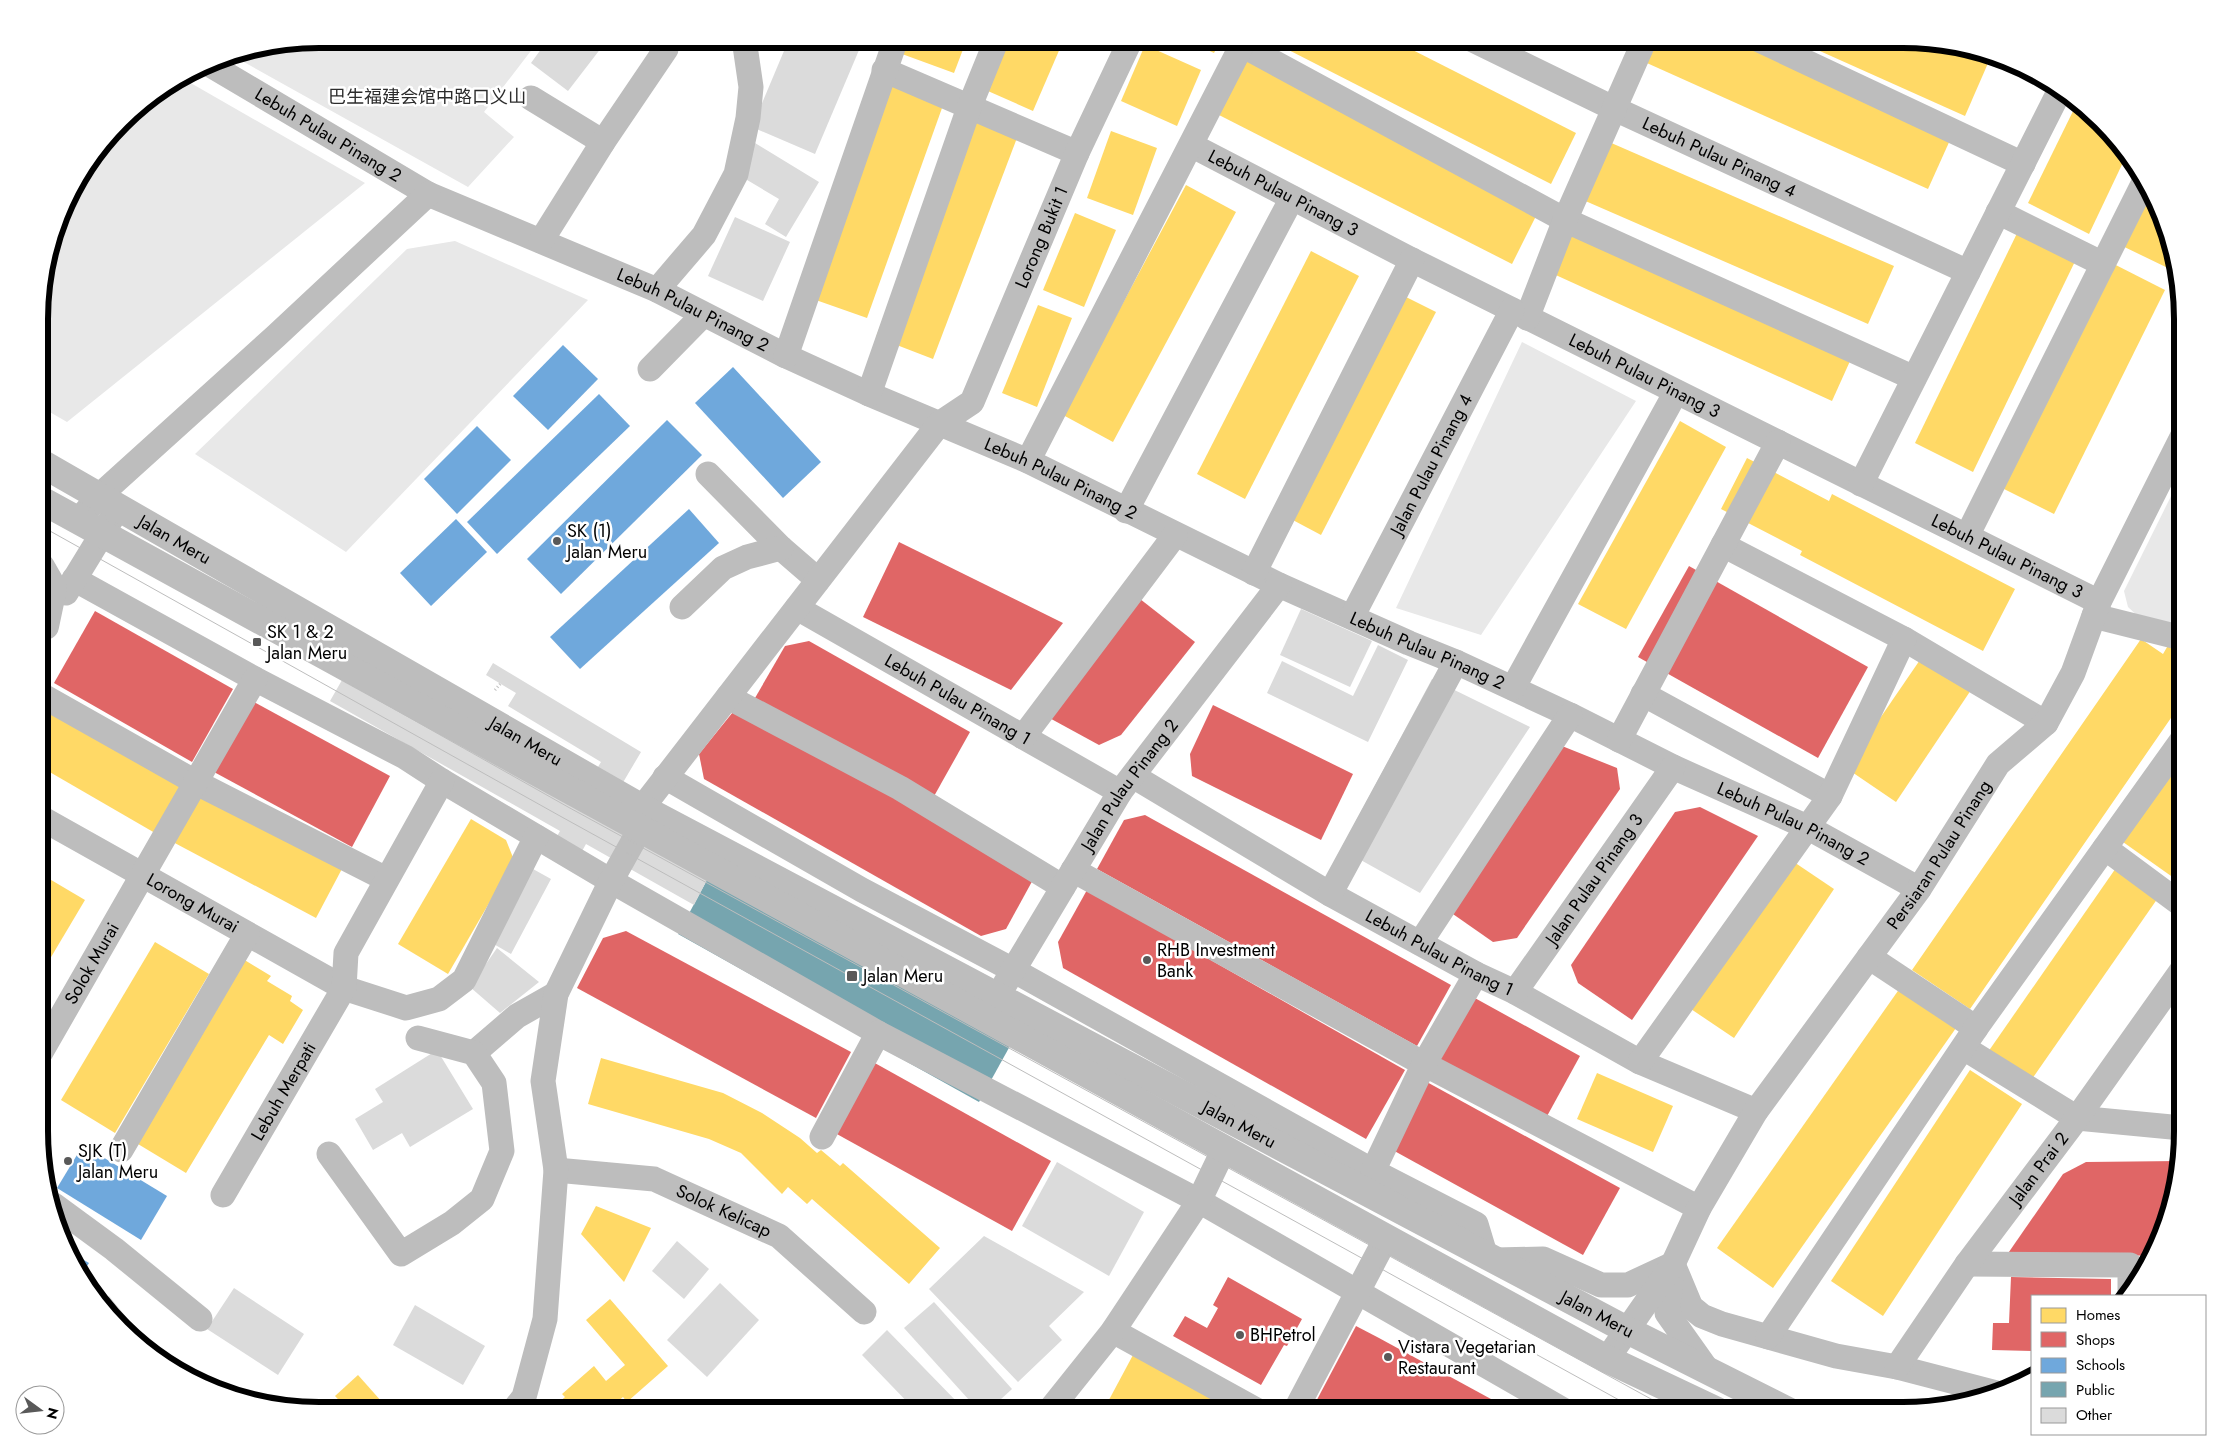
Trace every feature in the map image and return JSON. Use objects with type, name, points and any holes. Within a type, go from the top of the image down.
[{"type":"highway","name":"Jalan Meru","points":[[48,468],[109,502],[641,819],[1224,1149],[1607,1358],[1697,1402]]},
{"type":"highway","name":"Jalan Meru","points":[[48,504],[641,819],[998,996],[1627,1330],[1771,1402]]},
{"type":"highway","points":[[48,579],[53,588],[48,608]]},
{"type":"street","points":[[657,290],[704,235],[736,174],[748,118],[751,88],[745,48]]},
{"type":"street","points":[[786,356],[893,48]]},
{"type":"street","points":[[869,394],[969,108],[993,48]]},
{"type":"street","name":"Lorong Bukit 1","points":[[520,1402],[524,1397],[545,1319],[556,1170],[543,1081],[556,994],[641,819],[665,777],[939,424],[972,402],[1077,153],[1127,48]]},
{"type":"street","points":[[1028,461],[1241,48]]},
{"type":"street","points":[[1255,48],[1565,220],[1914,378]]},
{"type":"street","name":"Lebuh Pulau Pinang 4","points":[[1490,48],[1615,109],[1968,272]]},
{"type":"street","name":"Jalan Pulau Pinang 4","points":[[1352,617],[1520,314],[1565,220],[1641,48]]},
{"type":"street","points":[[1776,48],[2023,164]]},
{"type":"street","points":[[541,241],[603,142],[666,49]]},
{"type":"street","name":"Lebuh Pulau Pinang 2","points":[[215,68],[428,194],[657,290],[786,356],[869,394],[1028,461],[1126,512],[1279,586],[1514,688],[1673,767],[1807,828],[1919,889]]},
{"type":"street","points":[[884,70],[1077,153]]},
{"type":"street","points":[[1861,484],[2057,96]]},
{"type":"street","points":[[531,98],[603,142]]},
{"type":"street","name":"Lebuh Pulau Pinang 3","points":[[1191,145],[1412,260],[1967,536],[2096,609],[2174,635]]},
{"type":"street","points":[[1967,536],[2140,189]]},
{"type":"street","points":[[78,521],[109,502],[276,336],[428,194]]},
{"type":"street","points":[[1126,512],[1292,198]]},
{"type":"street","points":[[1998,212],[2103,264]]},
{"type":"street","points":[[1254,573],[1412,260]]},
{"type":"street","points":[[650,369],[703,315]]},
{"type":"street","points":[[1514,688],[1676,392]]},
{"type":"street","points":[[1619,740],[1778,442]]},
{"type":"street","name":"Persiaran Pulau Pinang","points":[[1673,1264],[1699,1208],[1756,1110],[1919,889],[1998,764],[2046,723],[2073,673],[2096,609],[2174,453]]},
{"type":"street","points":[[708,474],[781,548],[818,580]]},
{"type":"street","points":[[48,621],[102,534],[109,502]]},
{"type":"street","points":[[1023,737],[1175,535]]},
{"type":"street","points":[[1723,545],[1904,639],[2046,723]]},
{"type":"street","points":[[682,607],[724,568],[747,557],[781,548]]},
{"type":"street","points":[[74,578],[255,679],[405,757],[611,881],[878,1033],[1198,1201],[1549,1402]]},
{"type":"street","name":"Jalan Pulau Pinang 2","points":[[998,996],[1126,784],[1279,586]]},
{"type":"street","name":"Lebuh Pulau Pinang 1","points":[[797,608],[1023,737],[1126,784],[1476,974],[1515,992],[1640,1062],[1756,1110]]},
{"type":"street","points":[[1640,1062],[1830,796],[1904,639]]},
{"type":"street","points":[[1330,894],[1456,662]]},
{"type":"street","name":"Solok Murai","points":[[48,1040],[255,679]]},
{"type":"street","points":[[1643,694],[1830,796]]},
{"type":"street","points":[[728,697],[1068,878],[1699,1208]]},
{"type":"street","points":[[48,698],[197,783],[386,879]]},
{"type":"street","points":[[1420,942],[1570,715]]},
{"type":"street","points":[[1768,1337],[1970,1038],[2174,751]]},
{"type":"street","name":"Jalan Pulau Pinang 3","points":[[1515,992],[1673,767]]},
{"type":"street","points":[[665,777],[862,890],[1013,970],[1373,1171],[1476,1224],[1490,1257],[1542,1259],[1601,1285],[1628,1285],[1673,1264]]},
{"type":"street","points":[[344,988],[346,953],[442,781]]},
{"type":"street","name":"Lorong Murai","points":[[48,825],[144,875],[344,988],[406,1008],[440,999],[464,980],[536,837]]},
{"type":"street","points":[[2105,848],[2174,899]]},
{"type":"street","points":[[121,1150],[247,934]]},
{"type":"street","points":[[1869,957],[1970,1038],[2077,1118],[2174,1127]]},
{"type":"street","points":[[1373,1171],[1424,1064],[1476,974]]},
{"type":"street","name":"Jalan Prai 2","points":[[1897,1368],[1967,1264],[2077,1118],[2174,981]]},
{"type":"street","name":"Lebuh Merpati","points":[[223,1195],[344,988]]},
{"type":"street","points":[[474,1053],[517,1016],[556,994]]},
{"type":"street","points":[[822,1136],[878,1033]]},
{"type":"street","points":[[329,1154],[401,1254],[452,1223],[482,1199],[502,1151],[494,1082],[474,1053],[418,1038]]},
{"type":"street","points":[[1056,1402],[1113,1331],[1198,1201],[1224,1149]]},
{"type":"street","name":"Solok Kelicap","points":[[556,1170],[654,1179],[779,1236],[864,1312]]},
{"type":"street","points":[[59,1209],[114,1249],[200,1319]]},
{"type":"street","points":[[1300,1402],[1386,1238]]},
{"type":"street","points":[[1673,1264],[1691,1307],[1702,1316],[1722,1324],[1836,1356],[1897,1368],[1984,1390]]},
{"type":"street","points":[[1607,1358],[1673,1264]]},
{"type":"street","points":[[1673,1264],[1667,1314],[1706,1368]]},
{"type":"street","points":[[1967,1264],[2130,1265],[2130,1279]]},
{"type":"street","points":[[1113,1331],[1242,1402]]},
{"type":"path","points":[[495,690],[501,683]]},
{"type":"green space","name":"巴生福建会馆中路口义山","points":[[301,48],[533,48],[484,112],[514,137],[468,187],[239,60],[266,53]]},
{"type":"green space","points":[[188,81],[365,183],[67,422],[48,411],[48,301],[57,248],[75,199],[93,168],[115,140],[140,115],[168,93]]},
{"type":"green space","points":[[455,241],[588,300],[346,552],[195,454],[407,249]]},
{"type":"green space","points":[[1522,342],[1636,401],[1481,635],[1396,608]]},
{"type":"green space","points":[[2174,490],[2174,625],[2141,619],[2128,607],[2124,591]]},
{"type":"building: Homes","points":[[904,48],[964,48],[954,73],[902,54]]},
{"type":"building: Homes","points":[[988,48],[1060,48],[1033,111],[972,84]]},
{"type":"building: Homes","points":[[1144,48],[1152,48],[1201,70],[1177,126],[1121,101]]},
{"type":"building: Homes","points":[[1203,48],[1216,48],[1214,53]]},
{"type":"building: Homes","points":[[1285,48],[1409,48],[1576,133],[1551,184]]},
{"type":"building: Homes","points":[[1632,48],[1774,48],[1955,129],[1928,189],[1629,55]]},
{"type":"building: Homes","points":[[1813,48],[1920,48],[1955,53],[1989,62],[1965,116]]},
{"type":"building: Homes","points":[[1246,60],[1539,210],[1512,264],[1219,115]]},
{"type":"building: Homes","points":[[892,74],[947,94],[867,318],[813,299]]},
{"type":"building: Homes","points":[[964,108],[1020,130],[933,359],[876,337]]},
{"type":"building: Homes","points":[[2074,109],[2094,127],[2123,162],[2089,234],[2028,203]]},
{"type":"building: Homes","points":[[1111,131],[1157,148],[1133,215],[1087,198]]},
{"type":"building: Homes","points":[[1593,135],[1894,266],[1868,324],[1567,193]]},
{"type":"building: Homes","points":[[1186,185],[1236,212],[1113,442],[1063,415]]},
{"type":"building: Homes","points":[[2140,188],[2159,231],[2168,268],[2110,240]]},
{"type":"building: Homes","points":[[1075,213],[1116,230],[1084,307],[1043,290]]},
{"type":"building: Homes","points":[[1559,215],[1855,350],[1832,401],[1536,266]]},
{"type":"building: Homes","points":[[2023,221],[2081,249],[1973,472],[1915,443]]},
{"type":"building: Homes","points":[[1311,251],[1359,276],[1245,499],[1197,474]]},
{"type":"building: Homes","points":[[2100,257],[2165,290],[2054,514],[1988,481]]},
{"type":"building: Homes","points":[[1388,288],[1436,312],[1321,535],[1274,510]]},
{"type":"building: Homes","points":[[1038,305],[1072,318],[1037,407],[1002,393]]},
{"type":"building: Homes","points":[[1680,421],[1726,447],[1626,629],[1578,604]]},
{"type":"building: Homes","points":[[1747,458],[1829,501],[1832,494],[2015,589],[1983,651],[1800,555],[1802,551],[1721,509]]},
{"type":"building: Homes","points":[[2141,639],[2163,654],[2170,642],[2174,642],[2174,714],[1970,1009],[1912,970]]},
{"type":"building: Homes","points":[[1924,654],[1973,687],[1896,802],[1846,768]]},
{"type":"building: Homes","points":[[48,702],[184,780],[155,833],[48,771]]},
{"type":"building: Homes","points":[[2174,771],[2174,878],[2123,842]]},
{"type":"building: Homes","points":[[200,787],[344,865],[316,918],[171,841]]},
{"type":"building: Homes","points":[[471,819],[506,840],[514,860],[448,974],[398,944]]},
{"type":"building: Homes","points":[[1785,856],[1834,889],[1734,1038],[1685,1005]]},
{"type":"building: Homes","points":[[2118,865],[2160,895],[2030,1082],[1988,1052]]},
{"type":"building: Homes","points":[[48,878],[85,900],[48,962]]},
{"type":"building: Homes","points":[[155,942],[209,974],[115,1133],[61,1100]]},
{"type":"building: Homes","points":[[243,959],[271,976],[267,981],[292,996],[290,1001],[303,1010],[283,1044],[269,1035],[186,1173],[133,1141]]},
{"type":"building: Homes","points":[[1900,988],[1956,1028],[1773,1288],[1717,1248]]},
{"type":"building: Homes","points":[[601,1058],[723,1093],[762,1113],[800,1138],[817,1153],[821,1150],[840,1166],[843,1163],[940,1248],[909,1284],[812,1199],[807,1204],[788,1187],[782,1194],[741,1153],[709,1139],[588,1104]]},
{"type":"building: Homes","points":[[1970,1070],[2022,1104],[1883,1316],[1831,1281]]},
{"type":"building: Homes","points":[[1597,1073],[1673,1106],[1653,1152],[1577,1119]]},
{"type":"building: Homes","points":[[596,1206],[651,1228],[624,1282],[581,1234]]},
{"type":"building: Homes","points":[[610,1299],[668,1366],[627,1402],[623,1397],[617,1402],[559,1402],[565,1397],[562,1394],[594,1366],[606,1381],[625,1365],[586,1320]]},
{"type":"building: Homes","points":[[1133,1355],[1219,1402],[1108,1402]]},
{"type":"building: Homes","points":[[358,1375],[382,1402],[341,1402],[335,1396]]},
{"type":"building: Shops","points":[[899,542],[1063,623],[1011,690],[863,617]]},
{"type":"building: Shops","points":[[1689,566],[1868,667],[1818,758],[1638,657]]},
{"type":"building: Shops","points":[[1126,588],[1195,642],[1121,735],[1099,745],[1033,709]]},
{"type":"building: Shops","points":[[95,611],[233,689],[192,762],[54,683]]},
{"type":"building: Shops","points":[[809,641],[970,732],[933,798],[755,698],[785,646]]},
{"type":"building: Shops","points":[[252,701],[390,776],[352,847],[214,772]]},
{"type":"building: Shops","points":[[1213,705],[1353,774],[1321,840],[1192,776],[1190,754]]},
{"type":"building: Shops","points":[[737,707],[1035,876],[1006,929],[981,936],[704,779],[699,754]]},
{"type":"building: Shops","points":[[1552,742],[1617,768],[1620,789],[1517,938],[1493,942],[1440,905]]},
{"type":"building: Shops","points":[[1700,807],[1758,836],[1632,1020],[1578,983],[1571,965],[1675,812]]},
{"type":"building: Shops","points":[[1145,815],[1451,985],[1417,1046],[1097,869],[1124,820]]},
{"type":"building: Shops","points":[[1087,890],[1405,1070],[1366,1139],[1063,968],[1058,942]]},
{"type":"building: Shops","points":[[626,931],[851,1052],[816,1118],[577,988],[603,938]]},
{"type":"building: Shops","points":[[1473,997],[1580,1056],[1546,1118],[1439,1059]]},
{"type":"building: Shops","points":[[873,1062],[1051,1161],[1012,1231],[835,1133]]},
{"type":"building: Shops","points":[[1425,1081],[1620,1188],[1583,1255],[1389,1148]]},
{"type":"building: Shops","points":[[2172,1161],[2159,1219],[2144,1255],[2002,1262],[2063,1174],[2086,1162]]},
{"type":"building: Shops","points":[[1228,1277],[1302,1319],[1287,1346],[1284,1345],[1261,1385],[1173,1336],[1185,1316],[1207,1328],[1218,1308],[1213,1305]]},
{"type":"building: Shops","points":[[2011,1277],[2111,1279],[2111,1295],[2031,1295],[2031,1351],[1992,1350],[1993,1323],[2009,1323]]},
{"type":"building: Shops","points":[[1356,1326],[1496,1402],[1316,1402]]},
{"type":"building: Schools","points":[[563,345],[598,379],[548,430],[513,396]]},
{"type":"building: Schools","points":[[733,367],[821,462],[783,498],[695,403]]},
{"type":"building: Schools","points":[[599,394],[630,426],[497,554],[467,522]]},
{"type":"building: Schools","points":[[667,420],[702,455],[561,594],[527,559]]},
{"type":"building: Schools","points":[[477,426],[511,460],[457,514],[424,479]]},
{"type":"building: Schools","points":[[689,509],[719,543],[580,669],[550,637]]},
{"type":"building: Schools","points":[[456,519],[487,552],[431,606],[400,573]]},
{"type":"building: Schools","points":[[83,1145],[167,1196],[141,1240],[57,1188]]},
{"type":"building: Schools","points":[[78,1257],[89,1263],[85,1269]]},
{"type":"building: Public","name":"Jalan Meru","points":[[708,878],[1026,1017],[979,1102],[678,934]]},
{"type":"building: Other","points":[[542,48],[601,48],[568,91],[531,63]]},
{"type":"building: Other","points":[[785,48],[860,48],[815,154],[752,127]]},
{"type":"building: Other","points":[[755,143],[819,182],[786,237],[765,224],[779,199],[737,174]]},
{"type":"building: Other","points":[[735,217],[790,242],[763,301],[708,276]]},
{"type":"building: Other","points":[[1301,609],[1372,641],[1350,687],[1280,655]]},
{"type":"building: Other","points":[[1378,645],[1408,660],[1368,742],[1267,693],[1282,661],[1353,696]]},
{"type":"building: Other","points":[[493,663],[641,752],[602,818],[708,878],[694,905],[586,844],[581,853],[556,838],[560,831],[330,701],[346,673],[576,803],[601,762],[508,706],[516,693],[486,675]]},
{"type":"building: Other","points":[[1432,679],[1530,727],[1420,893],[1341,849]]},
{"type":"building: Other","points":[[533,869],[551,879],[511,954],[492,943]]},
{"type":"building: Other","points":[[497,948],[539,982],[500,1013],[470,987]]},
{"type":"building: Other","points":[[437,1050],[473,1109],[410,1147],[402,1133],[373,1150],[355,1119],[383,1102],[375,1089]]},
{"type":"building: Other","points":[[1057,1162],[1144,1212],[1109,1276],[1022,1226]]},
{"type":"building: Other","points":[[984,1236],[1084,1292],[1049,1326],[1062,1340],[1018,1382],[929,1289]]},
{"type":"building: Other","points":[[677,1241],[709,1269],[684,1299],[652,1271]]},
{"type":"building: Other","points":[[720,1283],[759,1320],[707,1377],[667,1340]]},
{"type":"building: Other","points":[[234,1288],[304,1334],[278,1375],[207,1329]]},
{"type":"building: Other","points":[[109,1296],[142,1337],[127,1323],[106,1298]]},
{"type":"building: Other","points":[[934,1302],[1012,1389],[998,1402],[971,1402],[904,1328]]},
{"type":"building: Other","points":[[415,1305],[485,1346],[463,1385],[393,1345]]},
{"type":"building: Other","points":[[887,1330],[957,1402],[907,1402],[862,1355]]},
{"type":"tram line","points":[[48,514],[568,807],[1657,1402]]},
{"type":"tram line","points":[[48,530],[560,816],[1623,1402]]},
{"type":"place","name":"SK (1) Jalan Meru","points":[[557,541]]},
{"type":"place","name":"SK 1 & 2 Jalan Meru","points":[[257,642]]},
{"type":"place","name":"RHB Investment Bank","points":[[1147,960]]},
{"type":"place","name":"Jalan Meru","points":[[852,976]]},
{"type":"place","name":"SJK (T) Jalan Meru","points":[[68,1161]]},
{"type":"place","name":"BHPetrol","points":[[1240,1335]]},
{"type":"place","name":"Vistara Vegetarian Restaurant","points":[[1388,1357]]}]
